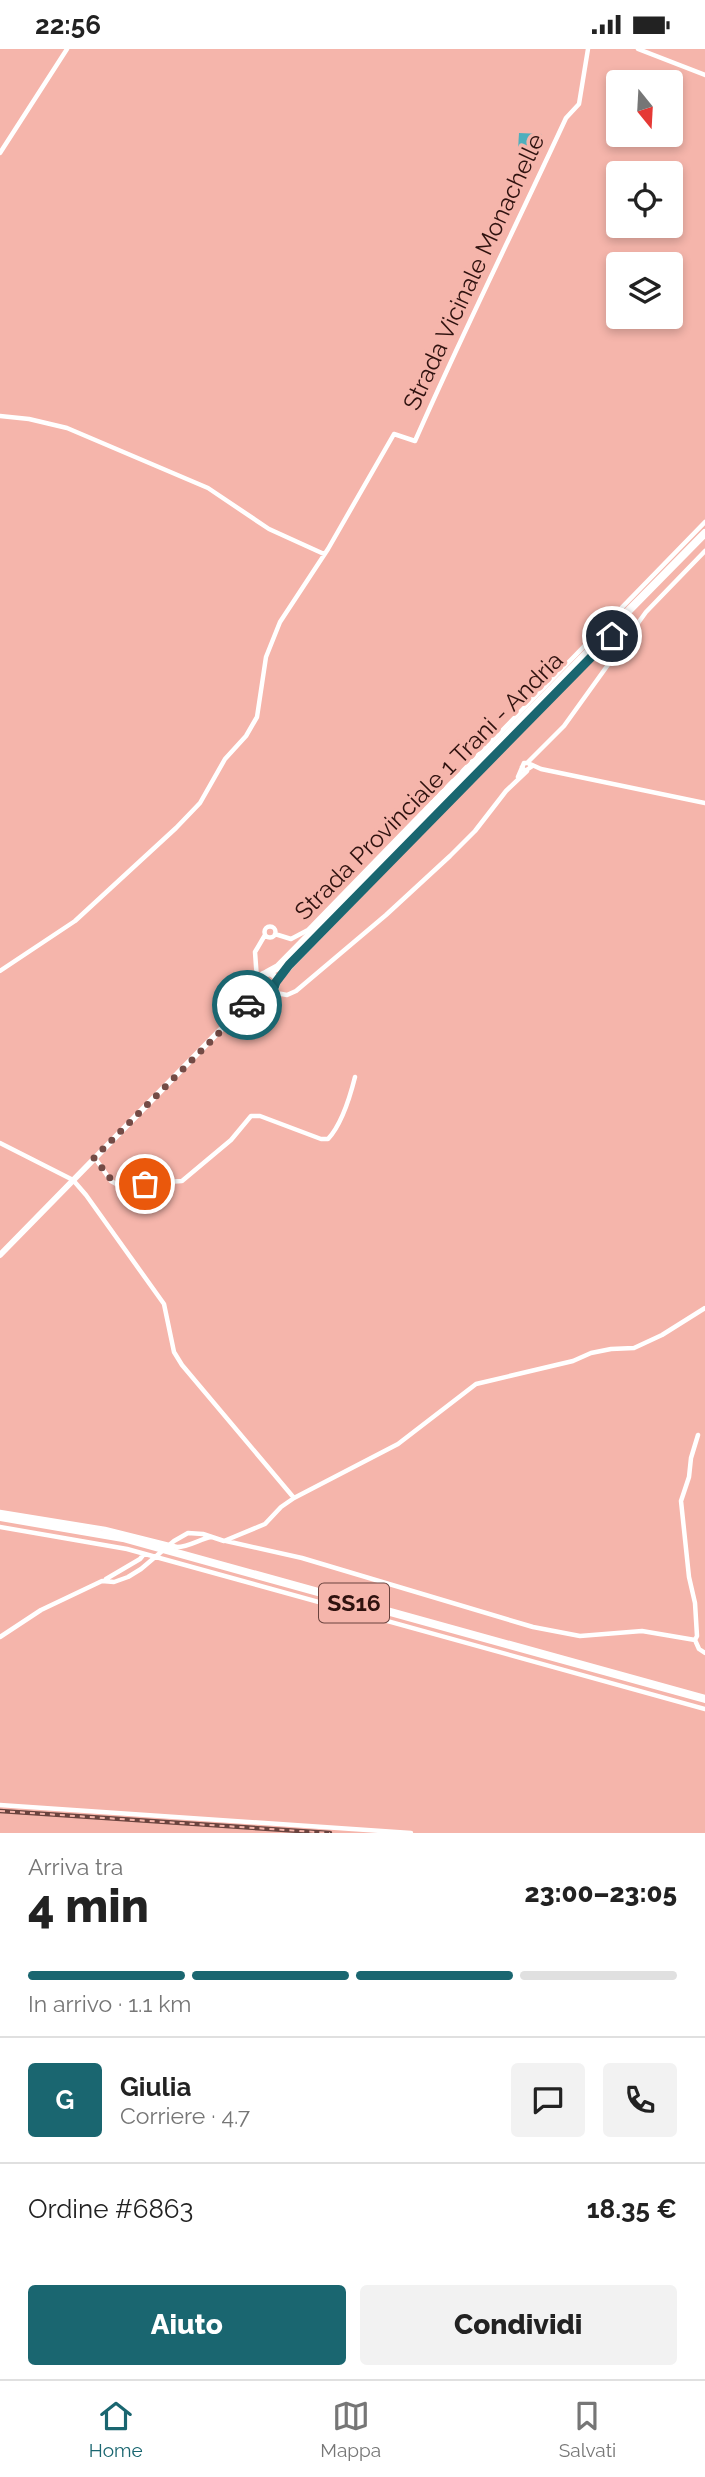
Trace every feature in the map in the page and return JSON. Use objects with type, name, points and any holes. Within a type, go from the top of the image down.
[{"type":"highway","name":"Strada Provinciale 1 Trani - Andria","points":[[267,973],[278,967],[705,533]]},
{"type":"highway","name":"Strada Provinciale 1 Trani - Andria","points":[[276,983],[289,965],[705,541]]},
{"type":"highway","name":"SS16","points":[[0,1517],[138,1546],[705,1701]]},
{"type":"main road","name":"Strada Provinciale 1 Trani - Andria","points":[[236,1014],[261,975],[267,973]]},
{"type":"main road","points":[[267,973],[274,976],[276,983]]},
{"type":"main road","points":[[257,982],[259,990],[269,993]]},
{"type":"main road","name":"Strada Provinciale 1 Trani - Andria","points":[[0,1255],[236,1014],[255,999],[269,993],[276,983]]},
{"type":"street","points":[[0,153],[67,49]]},
{"type":"street","name":"Strada Vicinale Monachelle","points":[[0,971],[75,921],[176,828],[200,803],[225,759],[246,736],[257,717],[270,643],[291,602],[325,554],[394,434],[415,440],[460,337],[566,118],[579,104],[588,49]]},
{"type":"street","points":[[638,49],[705,75]]},
{"type":"street","points":[[0,416],[40,421],[67,428],[208,488],[269,530],[325,554]]},
{"type":"street","points":[[265,935],[269,937],[275,934],[291,939],[308,930],[705,522]]},
{"type":"street","points":[[269,993],[292,993],[304,986],[386,915],[475,831],[564,726],[646,612],[705,551]]},
{"type":"street","points":[[518,778],[522,767],[529,767],[705,803]]},
{"type":"street","points":[[257,982],[255,952],[265,935],[265,929],[274,929],[275,934]]},
{"type":"street","points":[[276,983],[280,994]]},
{"type":"street","points":[[94,1158],[111,1181],[118,1185],[176,1183],[188,1178],[231,1140],[251,1116],[260,1116],[321,1139],[328,1139],[351,1095],[355,1077]]},
{"type":"street","points":[[0,1143],[73,1180],[164,1304],[174,1352],[182,1365],[295,1498]]},
{"type":"street","points":[[224,1541],[265,1524],[281,1507],[295,1498],[398,1444],[476,1384],[611,1349],[634,1348],[662,1335],[705,1308]]},
{"type":"street","points":[[698,1435],[681,1501],[689,1577],[695,1603],[695,1640],[699,1649],[705,1653]]},
{"type":"street","points":[[0,1517],[104,1528],[177,1547],[212,1537]]},
{"type":"street","points":[[0,1527],[144,1554],[705,1709]]},
{"type":"street","points":[[102,1581],[120,1580],[188,1533],[302,1558],[533,1627],[580,1636],[642,1631],[695,1640]]},
{"type":"street","points":[[0,1637],[41,1610],[102,1581],[144,1554]]},
{"type":"street","points":[[0,1805],[411,1833]]},
{"type":"water","points":[[519,133],[542,134],[541,151],[518,150]]},
{"type":"railway","points":[[0,1811],[330,1833]]},
{"type":"way so far","points":[[145,1184],[114,1183],[94,1158],[247,1005]]},
{"type":"route","points":[[247,1005],[273,991],[276,982],[289,965],[612,636]]}]
